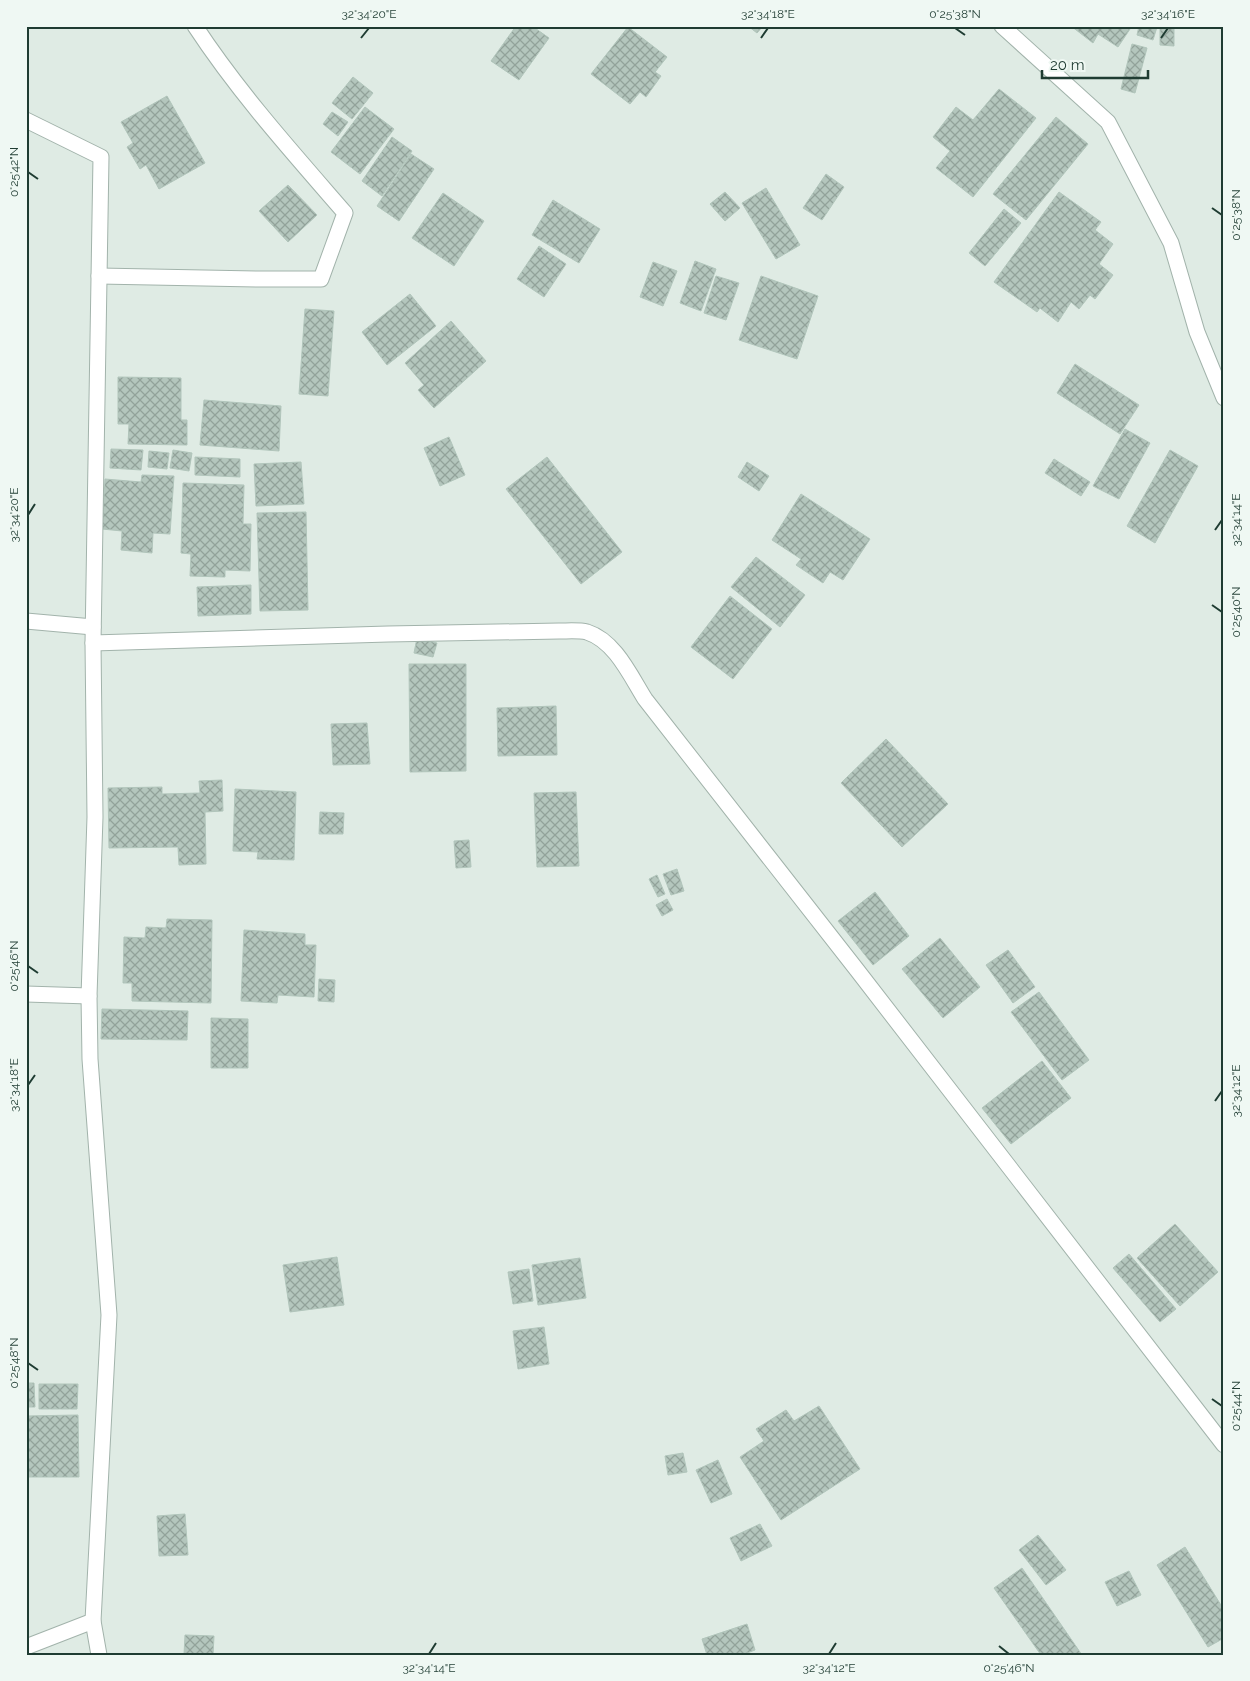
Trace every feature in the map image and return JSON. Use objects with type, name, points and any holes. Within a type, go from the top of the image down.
[{"type":"street","points":[[99,276],[321,279],[345,213],[215,57],[195,26]]},
{"type":"street","points":[[1002,26],[1108,122],[1172,243],[1197,332],[1224,398]]},
{"type":"street","points":[[26,120],[101,157],[93,626],[95,817],[89,996],[90,1059],[109,1315],[93,1621],[99,1655]]},
{"type":"street","points":[[26,621],[93,626]]},
{"type":"street","points":[[93,644],[378,634],[559,631],[586,632],[603,640],[619,658],[650,706],[858,970],[1224,1444]]},
{"type":"street","points":[[26,994],[89,996]]},
{"type":"street","points":[[26,1647],[93,1621]]},
{"type":"building","points":[[516,26],[532,26],[549,38],[519,80],[491,61]]},
{"type":"building","points":[[748,26],[763,26],[757,33]]},
{"type":"building","points":[[1071,26],[1132,26],[1118,47],[1098,34],[1093,43]]},
{"type":"building","points":[[1139,26],[1157,27],[1153,40],[1137,35]]},
{"type":"building","points":[[1160,26],[1174,26],[1174,46],[1160,45]]},
{"type":"building","points":[[628,27],[667,57],[655,72],[661,76],[646,97],[640,92],[630,104],[591,74]]},
{"type":"building","points":[[1132,44],[1147,48],[1135,93],[1121,89]]},
{"type":"building","points":[[353,77],[373,93],[352,119],[332,103]]},
{"type":"building","points":[[999,89],[1036,118],[973,197],[936,168],[950,151],[933,137],[956,107],[973,120]]},
{"type":"building","points":[[167,96],[205,163],[159,189],[146,165],[140,169],[127,147],[133,143],[121,122]]},
{"type":"building","points":[[365,107],[394,129],[360,174],[331,152]]},
{"type":"building","points":[[332,112],[348,122],[338,136],[323,124]]},
{"type":"building","points":[[1056,117],[1088,144],[1026,220],[993,194]]},
{"type":"building","points":[[392,137],[412,151],[382,196],[362,181]]},
{"type":"building","points":[[411,154],[434,169],[399,221],[377,206]]},
{"type":"building","points":[[826,174],[844,187],[822,220],[803,208]]},
{"type":"building","points":[[288,185],[317,215],[288,242],[259,211]]},
{"type":"building","points":[[766,188],[800,245],[776,259],[742,203]]},
{"type":"building","points":[[725,192],[740,208],[725,221],[710,204]]},
{"type":"building","points":[[1059,192],[1101,222],[1095,230],[1113,244],[1099,264],[1113,275],[1095,299],[1090,295],[1079,309],[1071,302],[1058,322],[1040,308],[1037,312],[994,282]]},
{"type":"building","points":[[443,193],[484,221],[454,266],[412,238]]},
{"type":"building","points":[[553,200],[600,229],[579,263],[532,235]]},
{"type":"building","points":[[1004,209],[1021,223],[985,266],[969,253]]},
{"type":"building","points":[[539,246],[566,264],[544,297],[517,279]]},
{"type":"building","points":[[695,261],[716,269],[701,311],[680,303]]},
{"type":"building","points":[[653,262],[677,271],[663,306],[640,297]]},
{"type":"building","points":[[716,276],[739,283],[726,320],[704,313]]},
{"type":"building","points":[[761,276],[818,296],[797,359],[739,340]]},
{"type":"building","points":[[410,294],[436,326],[387,365],[362,332]]},
{"type":"building","points":[[305,309],[334,311],[328,396],[299,394]]},
{"type":"building","points":[[451,321],[486,361],[434,408],[418,390],[424,385],[405,363]]},
{"type":"building","points":[[1075,364],[1139,405],[1120,434],[1057,393]]},
{"type":"building","points":[[118,377],[181,378],[181,420],[187,420],[187,445],[128,444],[129,424],[118,424]]},
{"type":"building","points":[[204,400],[281,406],[279,451],[200,445]]},
{"type":"building","points":[[1125,429],[1150,443],[1119,499],[1093,486]]},
{"type":"building","points":[[449,437],[465,475],[440,486],[424,448]]},
{"type":"building","points":[[111,449],[143,450],[141,470],[110,468]]},
{"type":"building","points":[[173,450],[192,453],[189,471],[170,468]]},
{"type":"building","points":[[1170,450],[1198,466],[1155,543],[1127,526]]},
{"type":"building","points":[[149,451],[169,453],[167,469],[148,467]]},
{"type":"building","points":[[195,457],[240,459],[240,477],[195,475]]},
{"type":"building","points":[[547,457],[622,552],[581,584],[506,489]]},
{"type":"building","points":[[1054,459],[1090,482],[1081,496],[1045,473]]},
{"type":"building","points":[[301,462],[304,504],[256,506],[254,464]]},
{"type":"building","points":[[747,462],[769,476],[759,491],[738,477]]},
{"type":"building","points":[[142,475],[174,476],[170,534],[153,533],[152,553],[121,550],[122,531],[102,529],[105,479],[141,482]]},
{"type":"building","points":[[183,483],[244,485],[243,524],[251,524],[250,571],[225,570],[225,577],[190,576],[191,554],[181,553]]},
{"type":"building","points":[[801,494],[870,539],[843,580],[830,572],[823,583],[796,565],[801,559],[772,540]]},
{"type":"building","points":[[306,512],[308,610],[260,611],[257,513]]},
{"type":"building","points":[[756,557],[805,595],[780,627],[731,587]]},
{"type":"building","points":[[251,585],[251,614],[198,616],[197,587]]},
{"type":"building","points":[[730,596],[772,629],[733,679],[691,647]]},
{"type":"building","points":[[417,638],[437,643],[433,657],[414,653]]},
{"type":"building","points":[[409,664],[466,664],[466,771],[410,772]]},
{"type":"building","points":[[556,706],[557,755],[498,756],[497,708]]},
{"type":"building","points":[[367,723],[370,764],[333,765],[331,724]]},
{"type":"building","points":[[886,739],[948,804],[902,847],[841,783]]},
{"type":"building","points":[[222,780],[223,811],[205,812],[206,864],[179,865],[178,847],[109,848],[108,788],[162,787],[162,794],[200,793],[199,781]]},
{"type":"building","points":[[235,789],[296,792],[294,860],[257,859],[258,852],[233,851]]},
{"type":"building","points":[[576,792],[579,866],[537,867],[534,793]]},
{"type":"building","points":[[320,812],[344,813],[343,834],[319,834]]},
{"type":"building","points":[[469,840],[471,867],[456,868],[454,841]]},
{"type":"building","points":[[677,869],[684,891],[671,895],[663,874]]},
{"type":"building","points":[[657,875],[665,894],[658,897],[649,879]]},
{"type":"building","points":[[875,892],[909,936],[873,965],[838,921]]},
{"type":"building","points":[[667,899],[673,910],[662,916],[656,905]]},
{"type":"building","points":[[167,919],[212,920],[211,1003],[132,1001],[132,983],[123,983],[124,937],[145,938],[146,927],[166,928]]},
{"type":"building","points":[[244,930],[305,934],[305,945],[316,945],[314,997],[278,995],[277,1003],[241,1001]]},
{"type":"building","points":[[940,938],[980,987],[943,1018],[902,969]]},
{"type":"building","points":[[1008,950],[1035,987],[1013,1003],[986,965]]},
{"type":"building","points":[[319,979],[335,980],[334,1002],[318,1001]]},
{"type":"building","points":[[1039,992],[1089,1060],[1062,1080],[1011,1012]]},
{"type":"building","points":[[102,1009],[188,1011],[187,1040],[101,1039]]},
{"type":"building","points":[[211,1018],[248,1019],[248,1068],[211,1068]]},
{"type":"building","points":[[1042,1061],[1071,1098],[1011,1144],[982,1108]]},
{"type":"building","points":[[1175,1224],[1218,1272],[1180,1306],[1137,1258]]},
{"type":"building","points":[[1129,1254],[1176,1309],[1160,1322],[1113,1268]]},
{"type":"building","points":[[337,1257],[344,1305],[290,1312],[283,1265]]},
{"type":"building","points":[[580,1258],[586,1298],[538,1305],[532,1265]]},
{"type":"building","points":[[529,1269],[533,1301],[513,1304],[508,1272]]},
{"type":"building","points":[[544,1327],[549,1364],[518,1369],[513,1331]]},
{"type":"building","points":[[26,1383],[34,1383],[35,1407],[26,1407]]},
{"type":"building","points":[[39,1384],[78,1384],[77,1409],[39,1409]]},
{"type":"building","points":[[819,1406],[860,1469],[781,1520],[740,1457],[764,1441],[756,1429],[786,1410],[794,1421]]},
{"type":"building","points":[[78,1415],[79,1477],[26,1477],[26,1416]]},
{"type":"building","points":[[683,1453],[687,1472],[668,1475],[665,1456]]},
{"type":"building","points":[[718,1460],[732,1494],[711,1503],[696,1470]]},
{"type":"building","points":[[185,1514],[188,1555],[159,1556],[157,1516]]},
{"type":"building","points":[[760,1524],[772,1546],[741,1561],[730,1538]]},
{"type":"building","points":[[1038,1535],[1066,1570],[1046,1585],[1019,1550]]},
{"type":"building","points":[[1185,1547],[1224,1610],[1224,1638],[1208,1647],[1157,1565]]},
{"type":"building","points":[[1022,1568],[1082,1655],[1041,1655],[994,1588]]},
{"type":"building","points":[[1129,1571],[1141,1595],[1117,1606],[1105,1582]]},
{"type":"building","points":[[747,1624],[755,1650],[742,1655],[707,1655],[702,1639]]},
{"type":"building","points":[[185,1635],[214,1636],[213,1655],[184,1655]]}]
